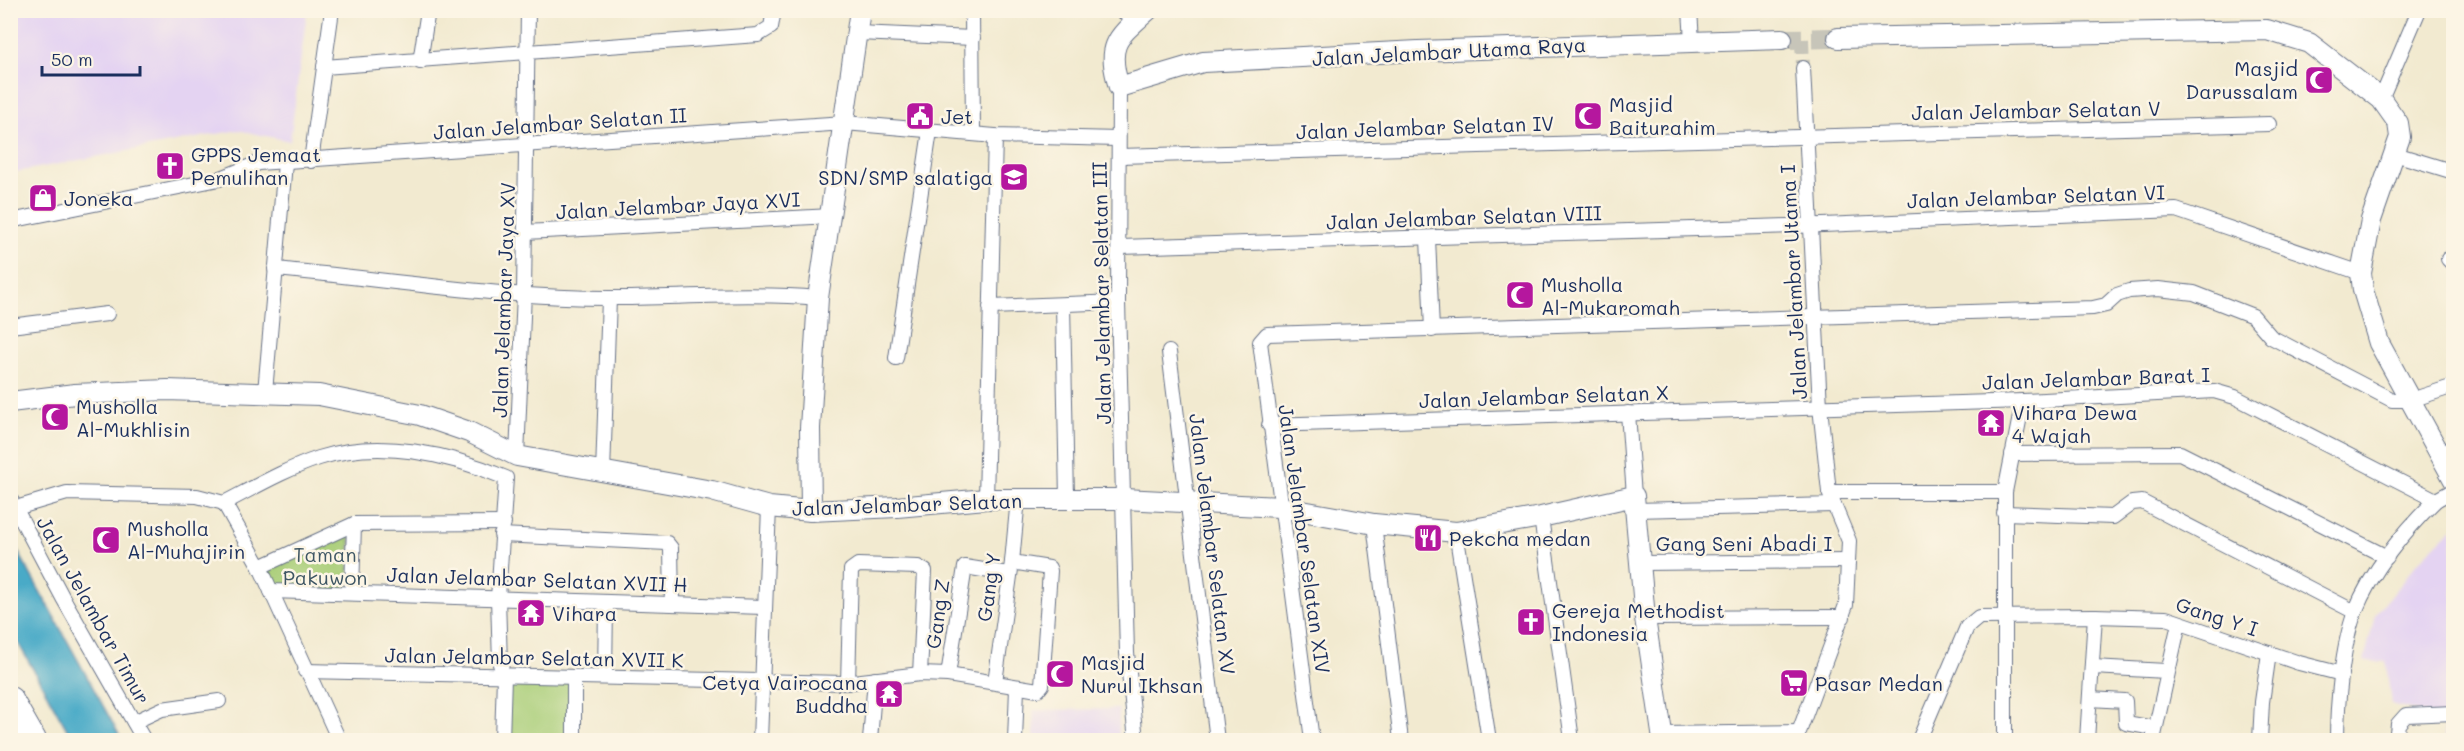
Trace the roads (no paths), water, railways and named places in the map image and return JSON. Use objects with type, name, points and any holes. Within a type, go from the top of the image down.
[{"type":"highway","points":[[10,700],[33,741]]},
{"type":"street","points":[[311,161],[332,10]]},
{"type":"street","points":[[420,62],[428,10]]},
{"type":"street","name":"Jalan Jelambar Jaya XV","points":[[517,456],[524,293],[528,10]]},
{"type":"street","points":[[324,67],[420,62],[758,35],[771,27],[774,10]]},
{"type":"street","points":[[811,511],[810,428],[818,298],[832,216],[860,10]]},
{"type":"street","points":[[972,10],[973,134]]},
{"type":"street","points":[[1690,10],[1692,41]]},
{"type":"street","points":[[2381,99],[2419,10]]},
{"type":"street","points":[[1119,87],[1112,63],[1115,45],[1135,14]]},
{"type":"street","points":[[1838,38],[2267,30],[2308,43],[2381,99],[2400,128],[2395,154],[2371,220],[2361,273],[2368,314],[2374,332],[2454,480]]},
{"type":"street","points":[[858,33],[973,38]]},
{"type":"street","name":"Jalan Jelambar Utama Raya","points":[[1119,87],[1203,62],[1782,39]]},
{"type":"street","name":"Jalan Jelambar Utama I","points":[[1797,736],[1843,617],[1849,541],[1831,499],[1820,407],[1804,135],[1803,68]]},
{"type":"street","name":"Jalan Jelambar Selatan III","points":[[1119,87],[1118,302],[1127,652],[1136,741]]},
{"type":"street","name":"Jalan Jelambar Selatan II","points":[[10,221],[219,179],[253,164],[845,123],[995,136],[1118,139]]},
{"type":"street","name":"Jalan Jelambar Selatan V","points":[[1804,135],[2269,124]]},
{"type":"street","points":[[896,358],[930,131]]},
{"type":"street","name":"Jalan Jelambar Selatan IV","points":[[1119,156],[1804,135]]},
{"type":"street","points":[[986,499],[995,136]]},
{"type":"street","points":[[2395,154],[2454,172]]},
{"type":"street","points":[[265,392],[285,163]]},
{"type":"street","name":"Jalan Jelambar Selatan VI","points":[[1810,225],[2176,210],[2361,273]]},
{"type":"street","name":"Jalan Jelambar Jaya XVI","points":[[525,232],[832,216]]},
{"type":"street","name":"Jalan Jelambar Selatan VIII","points":[[1120,247],[1810,225]]},
{"type":"street","points":[[1428,238],[1432,330],[1815,315],[2093,308],[2106,304],[2117,295],[2129,291],[2158,289],[2194,293],[2253,316],[2271,337],[2392,400],[2411,400],[2454,386]]},
{"type":"street","points":[[275,269],[524,293],[609,298],[692,295],[818,298]]},
{"type":"street","points":[[603,473],[609,298]]},
{"type":"street","points":[[990,307],[1118,302]]},
{"type":"street","points":[[1063,305],[1067,499]]},
{"type":"street","points":[[10,326],[107,314]]},
{"type":"street","name":"Jalan Jelambar Selatan XIV","points":[[1312,741],[1269,425],[1260,342],[1267,334],[1432,330]]},
{"type":"street","name":"Jalan Jelambar Selatan XV","points":[[1169,352],[1217,741]]},
{"type":"street","name":"Jalan Jelambar Selatan","points":[[10,402],[75,394],[156,390],[265,392],[348,399],[420,415],[469,432],[517,456],[712,492],[769,507],[811,511],[1018,498],[1189,501],[1280,507],[1374,524],[1456,532],[1635,503],[1831,499],[2005,492]]},
{"type":"street","name":"Jalan Jelambar Barat I","points":[[1820,407],[2023,401],[2214,391],[2226,393],[2436,500]]},
{"type":"street","points":[[2005,741],[2005,492],[2023,401]]},
{"type":"street","name":"Jalan Jelambar Selatan X","points":[[1269,425],[1820,407]]},
{"type":"street","points":[[1628,413],[1645,618],[1662,737],[1797,736]]},
{"type":"street","points":[[13,503],[67,493],[197,496],[224,503],[297,466],[321,457],[380,449],[418,453],[473,464],[506,478],[498,598],[500,663],[504,676],[502,741]]},
{"type":"street","points":[[2012,454],[2180,453],[2387,556]]},
{"type":"street","points":[[2337,741],[2342,674],[2355,612],[2387,556],[2410,525],[2436,500],[2454,490]]},
{"type":"street","name":"Gang Y","points":[[995,682],[1018,498]]},
{"type":"street","points":[[2004,513],[2113,517],[2132,503],[2142,502],[2355,612]]},
{"type":"street","name":"Jalan Jelambar Timur","points":[[13,503],[63,598],[144,741]]},
{"type":"street","points":[[224,503],[260,567],[305,671],[339,741]]},
{"type":"street","points":[[760,741],[769,507]]},
{"type":"street","points":[[1541,517],[1572,741]]},
{"type":"street","points":[[260,567],[354,524],[502,529],[667,543],[671,548],[672,603]]},
{"type":"street","points":[[352,592],[354,524]]},
{"type":"street","points":[[1374,524],[1401,741]]},
{"type":"street","points":[[1456,532],[1489,741]]},
{"type":"street","name":"Gang Seni Abadi I","points":[[1642,563],[1848,561]]},
{"type":"street","points":[[848,683],[850,570],[858,565],[918,567],[925,571],[920,674]]},
{"type":"street","name":"Gang Z","points":[[948,675],[965,567],[1010,568]]},
{"type":"street","points":[[1010,568],[1049,568],[1050,571],[1041,688],[1017,688],[1014,741]]},
{"type":"street","name":"Jalan Jelambar Selatan XVII H","points":[[271,591],[764,607]]},
{"type":"street","points":[[605,677],[606,603]]},
{"type":"street","points":[[2087,741],[2095,616]]},
{"type":"street","name":"Gang Y I","points":[[1919,741],[1967,627],[1979,618],[2095,616],[2166,618],[2269,653],[2342,674]]},
{"type":"street","points":[[1645,618],[1843,617]]},
{"type":"street","points":[[2090,699],[2125,701],[2126,723],[2154,734],[2166,671],[2179,623]]},
{"type":"street","points":[[2260,741],[2262,702],[2269,653]]},
{"type":"street","points":[[2093,667],[2166,671]]},
{"type":"street","name":"Jalan Jelambar Selatan XVII K","points":[[305,671],[848,683],[920,674],[948,675],[995,682],[1017,688]]},
{"type":"street","points":[[574,677],[574,741]]},
{"type":"street","points":[[870,741],[875,679]]},
{"type":"street","points":[[134,722],[162,708],[219,700]]},
{"type":"street","points":[[2396,741],[2398,724],[2406,715],[2454,713]]},
{"type":"water","points":[[10,539],[122,740],[73,740],[11,630]]},
{"type":"tunnel","points":[[1782,39],[1838,38]]},
{"type":"tunnel","points":[[1802,39],[1803,68]]},
{"type":"place","name":"Masjid Darussalam","points":[[2319,80]]},
{"type":"place","name":"Jet","points":[[920,116]]},
{"type":"place","name":"Masjid Baiturahim","points":[[1588,116]]},
{"type":"place","name":"GPPS Jemaat Pemulihan","points":[[170,166]]},
{"type":"place","name":"SDN/SMP salatiga","points":[[1014,177]]},
{"type":"place","name":"Joneka","points":[[43,198]]},
{"type":"place","name":"Musholla Al-Mukaromah","points":[[1520,295]]},
{"type":"place","name":"Musholla Al-Mukhlisin","points":[[55,417]]},
{"type":"place","name":"Vihara Dewa 4 Wajah","points":[[1991,423]]},
{"type":"place","name":"Pekcha medan","points":[[1428,538]]},
{"type":"place","name":"Musholla Al-Muhajirin","points":[[106,540]]},
{"type":"place","name":"Vihara","points":[[531,613]]},
{"type":"place","name":"Gereja Methodist Indonesia","points":[[1531,622]]},
{"type":"place","name":"Masjid Nurul Ikhsan","points":[[1060,674]]},
{"type":"place","name":"Pasar Medan","points":[[1794,683]]},
{"type":"place","name":"Cetya Vairocana Buddha","points":[[889,694]]},
{"type":"park label","name":"Taman Pakuwon","points":[[325,566]]}]
